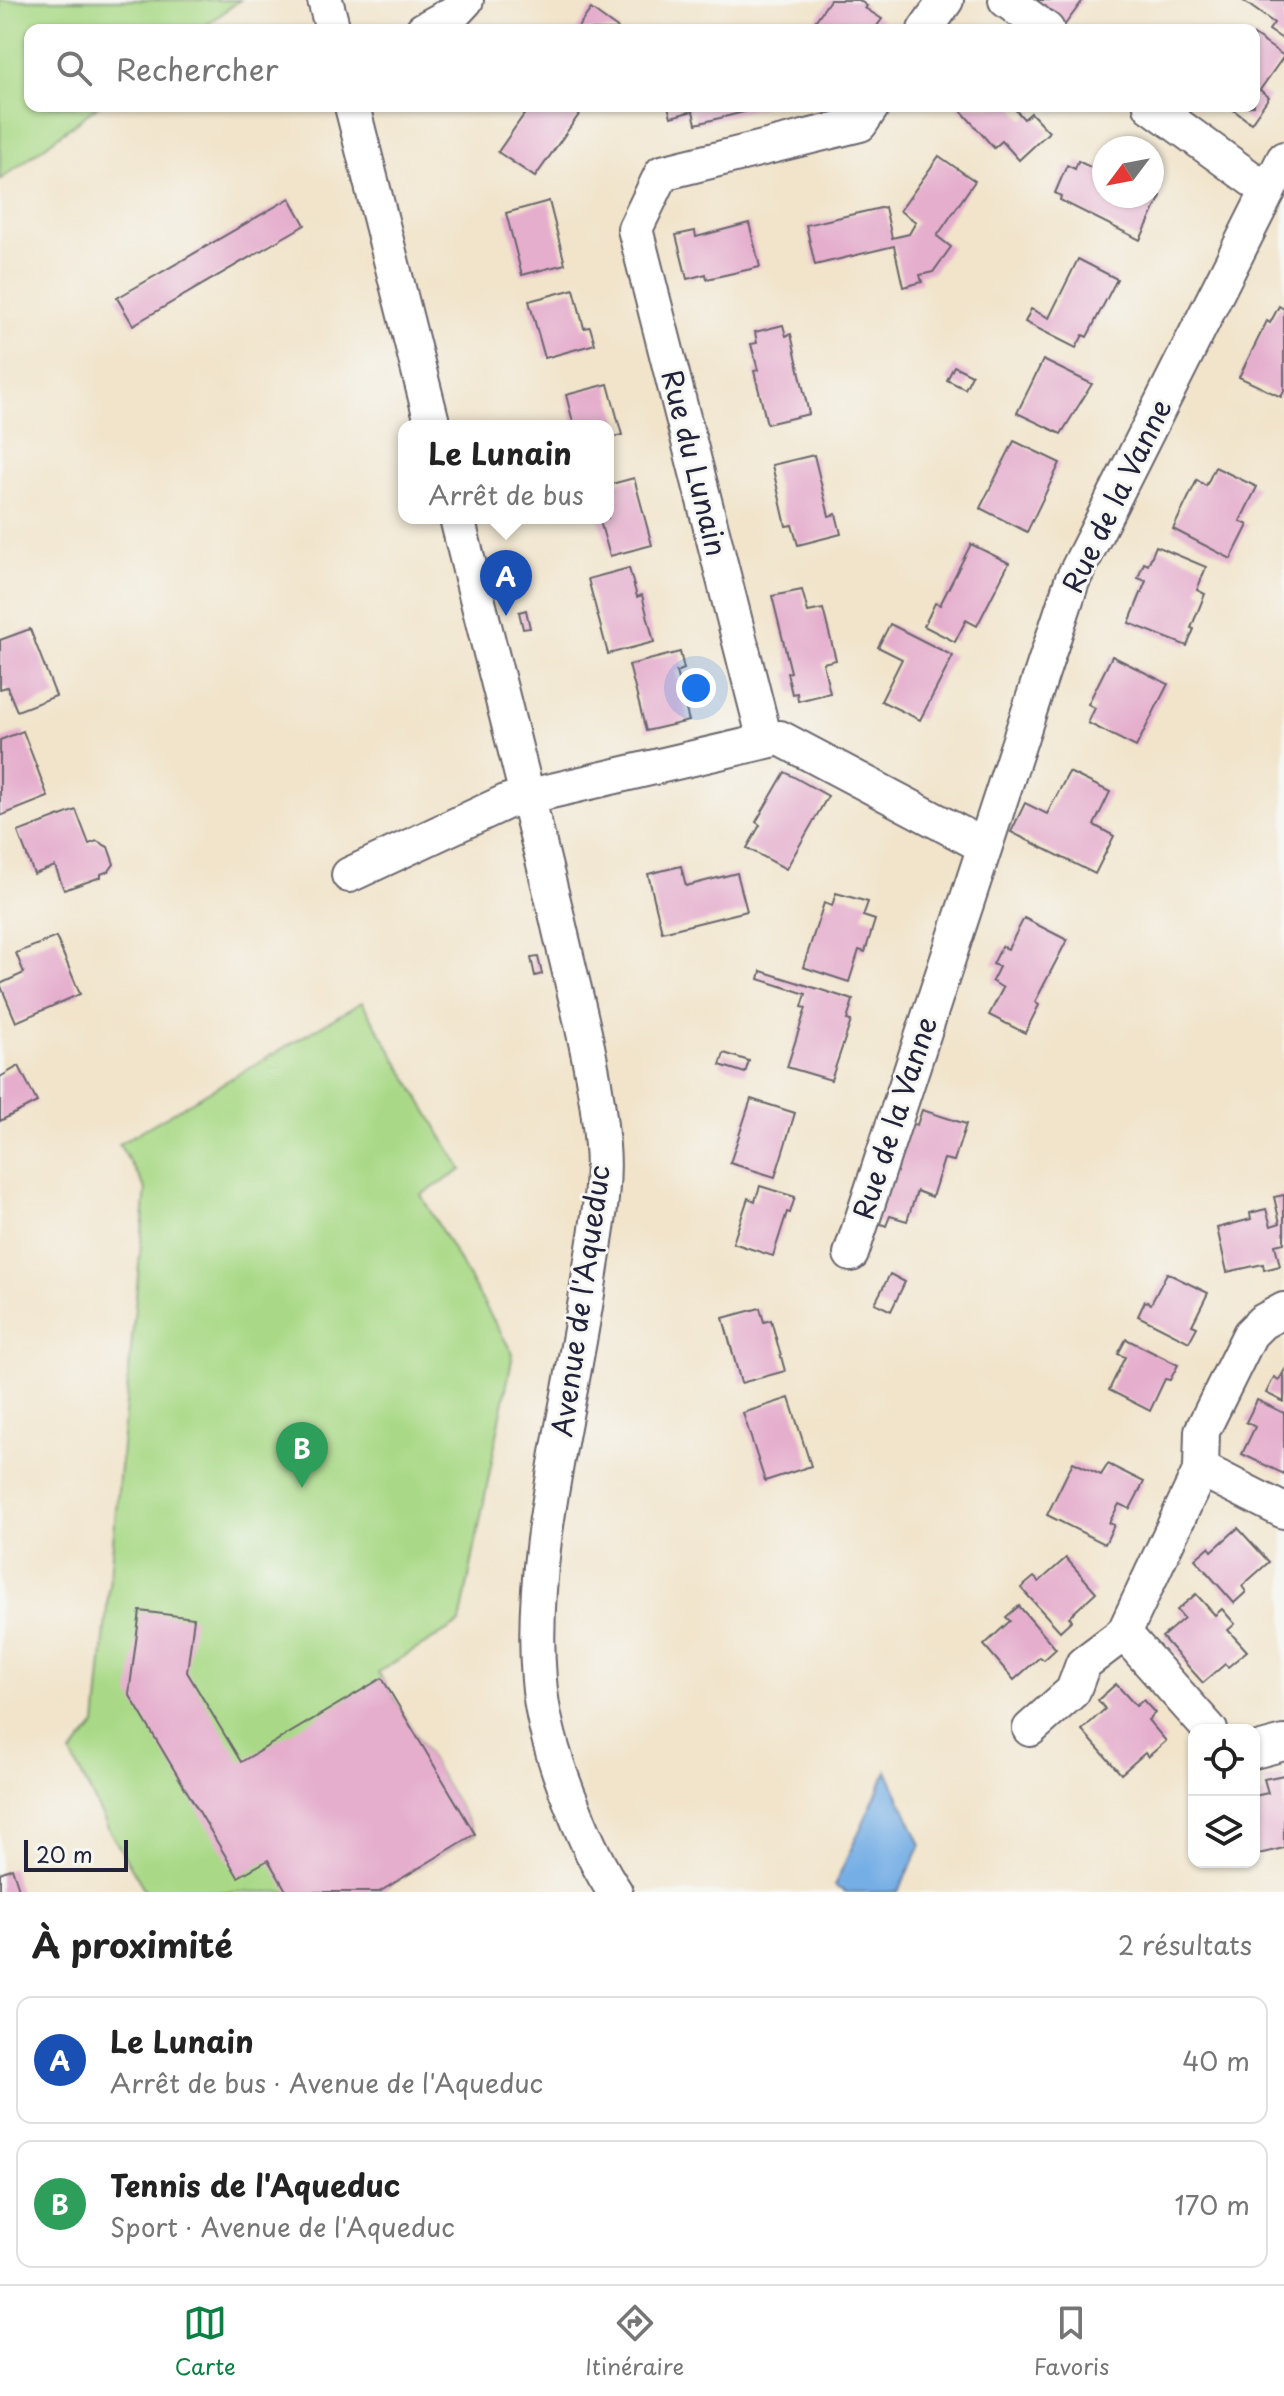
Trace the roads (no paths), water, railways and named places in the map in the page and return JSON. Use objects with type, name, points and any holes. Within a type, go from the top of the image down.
[{"type":"street","points":[[325,0],[331,24]]},
{"type":"street","points":[[434,24],[454,13],[466,0]]},
{"type":"street","points":[[929,24],[946,0]]},
{"type":"street","points":[[1006,0],[1039,24]]},
{"type":"street","points":[[354,112],[431,420]]},
{"type":"street","name":"Rue du Lunain","points":[[765,740],[635,229],[662,173],[860,124],[868,112]]},
{"type":"street","points":[[1159,112],[1268,191]]},
{"type":"street","name":"Rue de la Vanne","points":[[851,1254],[1072,581],[1284,159]]},
{"type":"street","name":"Avenue de l'Aqueduc","points":[[459,524],[596,1086],[603,1152],[599,1205],[539,1577],[537,1634],[539,1683],[548,1734],[562,1781],[583,1833],[615,1892]]},
{"type":"street","points":[[349,875],[508,801],[780,738],[984,846]]},
{"type":"street","points":[[1030,1729],[1073,1691],[1083,1664],[1124,1633],[1201,1469],[1202,1431],[1250,1334],[1262,1322],[1284,1310]]},
{"type":"street","points":[[1201,1469],[1284,1511]]},
{"type":"street","points":[[1124,1633],[1205,1724]]},
{"type":"street","points":[[1260,1749],[1284,1743]]},
{"type":"water","points":[[887,1771],[921,1845],[898,1892],[846,1892],[834,1886]]},
{"type":"place","name":"Le Lunain","points":[[506,616]]},
{"type":"place","name":"Tennis de l'Aqueduc","points":[[302,1488]]}]
